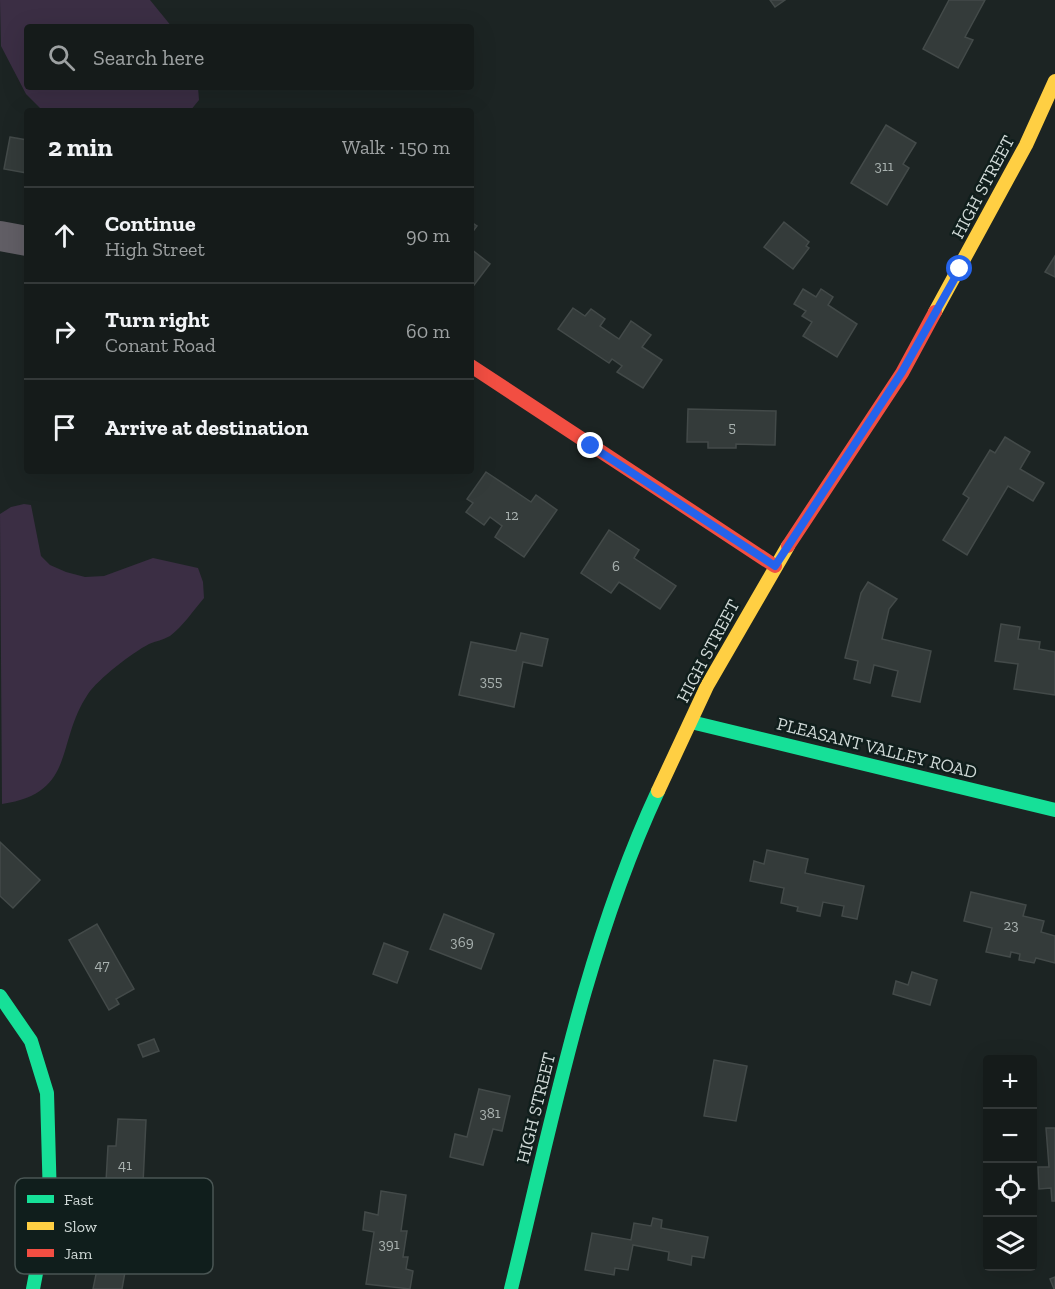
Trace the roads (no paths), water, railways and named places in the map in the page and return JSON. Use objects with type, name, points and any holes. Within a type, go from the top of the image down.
[{"type":"main road","name":"HIGH STREET","points":[[511,1289],[588,976],[641,828],[707,686],[775,566],[902,372],[1026,145],[1055,81]]},
{"type":"main road","points":[[474,368],[775,566]]},
{"type":"main road","name":"PLEASANT VALLEY ROAD","points":[[691,722],[1055,810]]},
{"type":"main road","points":[[0,996],[31,1041],[47,1093],[49,1178]]},
{"type":"main road","points":[[33,1289],[36,1274]]},
{"type":"street","points":[[0,236],[24,240]]}]
